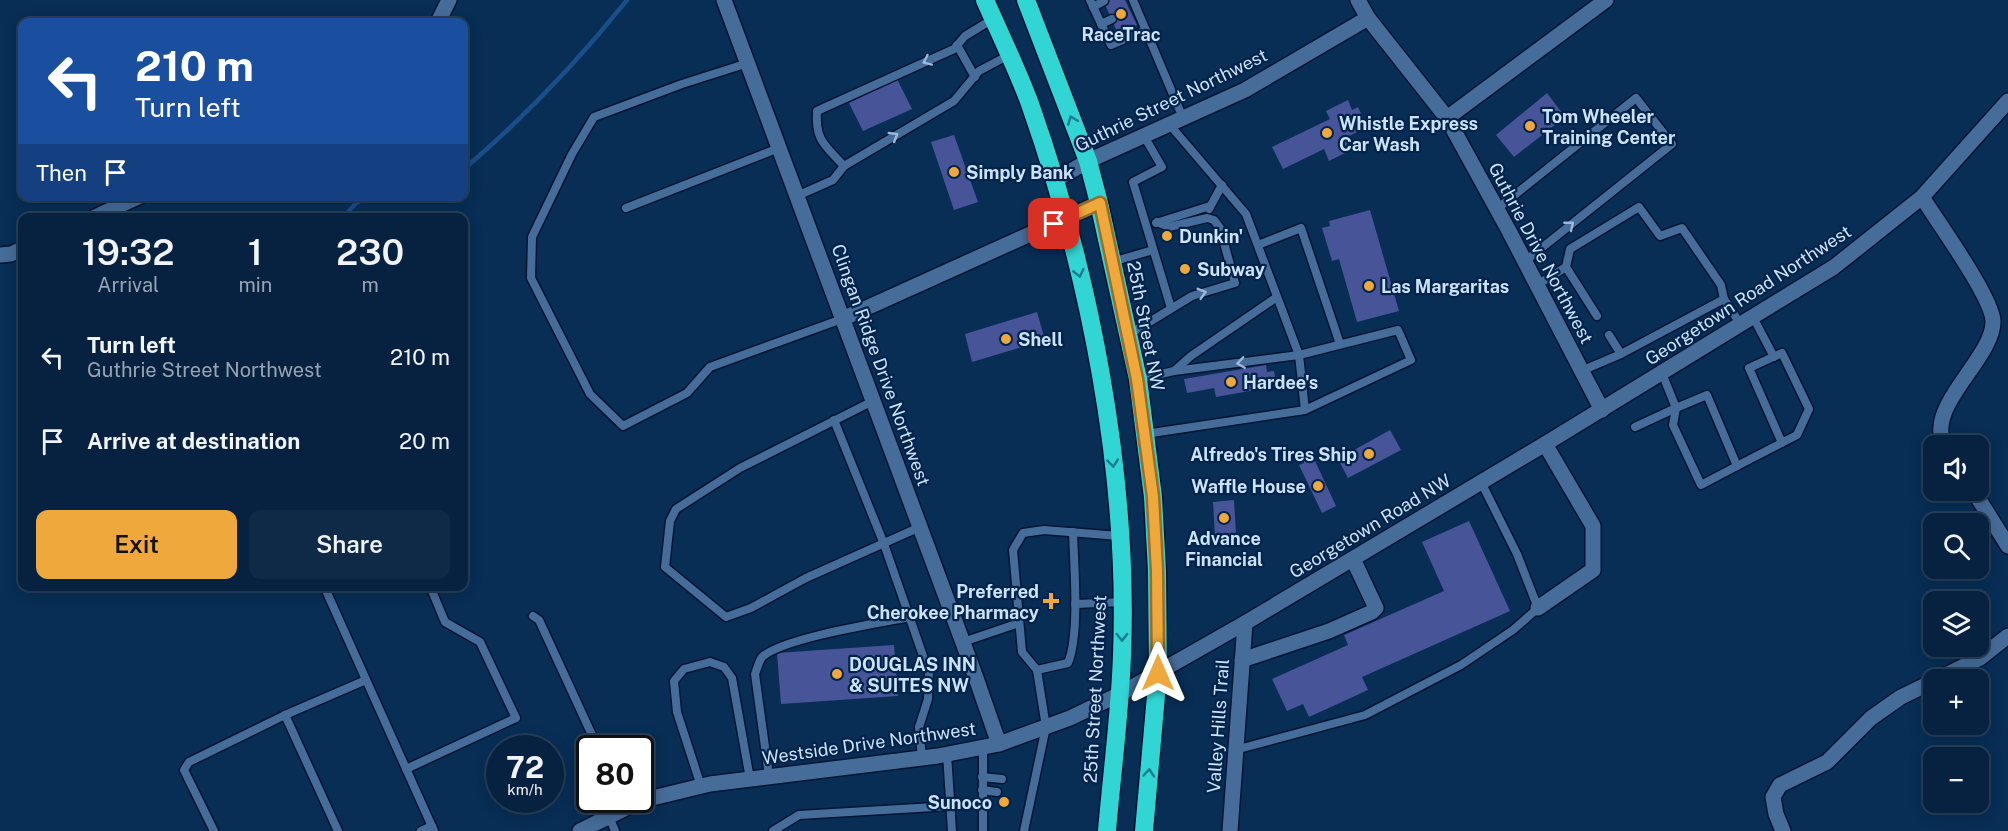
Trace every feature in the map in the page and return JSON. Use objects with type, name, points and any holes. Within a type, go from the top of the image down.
[{"type":"highway","points":[[986,0],[1029,103],[1066,219]]},
{"type":"highway","name":"25th Street NW","points":[[1026,0],[1088,161],[1100,203],[1137,379],[1153,497],[1157,571],[1158,673]]},
{"type":"highway","name":"25th Street Northwest","points":[[1066,219],[1083,289],[1106,405],[1119,536],[1122,602],[1119,694],[1107,831]]},
{"type":"highway","points":[[1144,831],[1158,673]]},
{"type":"street","points":[[440,18],[449,0]]},
{"type":"street","name":"Clingan Ridge Drive Northwest","points":[[724,0],[999,744]]},
{"type":"street","name":"Guthrie Drive Northwest","points":[[1358,0],[1368,18],[1447,118],[1602,410]]},
{"type":"street","points":[[1447,118],[1606,0]]},
{"type":"street","name":"Guthrie Street Northwest","points":[[1054,181],[1088,161],[1245,90],[1368,18]]},
{"type":"street","name":"Georgetown Road Northwest","points":[[1602,410],[1834,267],[1922,197],[2008,101]]},
{"type":"street","points":[[1922,197],[1984,296],[1993,321],[1987,342],[1945,410],[1942,435]]},
{"type":"street","points":[[104,213],[129,201]]},
{"type":"street","points":[[842,319],[1100,203]]},
{"type":"street","points":[[0,255],[18,251]]},
{"type":"street","name":"Georgetown Road NW","points":[[1158,673],[1602,410]]},
{"type":"street","points":[[1538,608],[1593,570],[1593,526],[1545,444]]},
{"type":"street","points":[[1980,501],[2008,546]]},
{"type":"street","points":[[1242,660],[1329,631],[1372,612],[1376,608],[1353,559]]},
{"type":"street","name":"Valley Hills Trail","points":[[1230,831],[1245,623]]},
{"type":"street","points":[[1958,669],[1980,658],[2008,636]]},
{"type":"street","name":"Westside Drive Northwest","points":[[580,831],[612,824],[640,801],[701,786],[922,758],[999,744],[1046,727],[1119,694],[1158,673]]},
{"type":"street","points":[[1783,831],[1776,814],[1773,797],[1780,785],[1827,762],[1871,718],[1901,697],[1923,686]]},
{"type":"lane","points":[[1104,1],[1092,4],[1111,45],[1146,30]]},
{"type":"lane","points":[[1133,5],[1146,30],[1176,121],[1246,214],[1299,355],[1305,410]]},
{"type":"lane","points":[[844,166],[822,142],[816,129],[817,111],[954,49],[965,36],[993,19]]},
{"type":"lane","points":[[1101,24],[1112,19]]},
{"type":"lane","points":[[957,45],[975,77]]},
{"type":"lane","points":[[797,196],[833,180],[844,166],[954,101],[979,71],[1009,55]]},
{"type":"lane","points":[[748,63],[682,84],[594,117],[572,154],[532,237],[531,278],[590,394],[623,426],[687,393],[710,367],[842,319]]},
{"type":"lane","points":[[1497,209],[1636,98],[1671,144],[1524,262]]},
{"type":"lane","points":[[1144,136],[1162,168],[1132,182],[1171,308]]},
{"type":"lane","points":[[626,208],[779,148]]},
{"type":"lane","points":[[1207,218],[1210,206],[1222,185]]},
{"type":"lane","points":[[1145,226],[1210,206]]},
{"type":"lane","points":[[1597,316],[1566,267],[1570,249],[1639,207],[1660,236],[1682,228],[1721,285],[1724,299],[1747,321],[1774,357]]},
{"type":"lane","points":[[1128,335],[1192,296],[1235,283],[1220,228],[1214,220],[1207,218],[1169,228],[1157,222]]},
{"type":"lane","points":[[1258,244],[1301,228],[1340,344]]},
{"type":"lane","points":[[1112,262],[1153,250]]},
{"type":"lane","points":[[1537,285],[1566,267]]},
{"type":"lane","points":[[1174,371],[1191,356],[1277,297]]},
{"type":"lane","points":[[1581,371],[1621,354],[1724,299]]},
{"type":"lane","points":[[1137,379],[1174,371],[1299,355],[1398,330],[1411,360],[1305,410],[1144,434]]},
{"type":"lane","points":[[1609,335],[1621,354]]},
{"type":"lane","points":[[1662,373],[1676,408],[1673,425],[1701,485],[1737,466],[1782,443],[1797,435],[1809,409],[1782,353],[1749,368],[1782,443]]},
{"type":"lane","points":[[1635,427],[1707,395],[1737,466]]},
{"type":"lane","points":[[873,401],[740,468],[676,510],[670,521],[665,567],[726,617],[751,608],[806,578],[920,527]]},
{"type":"lane","points":[[834,420],[884,544],[929,672],[928,699],[919,727],[922,758]]},
{"type":"lane","points":[[1235,750],[1365,715],[1461,665],[1514,630],[1538,608],[1516,554],[1481,482]]},
{"type":"lane","points":[[1024,831],[1027,797],[1046,727],[1037,670],[1022,652],[1013,550],[1023,533],[1044,530],[1119,536]]},
{"type":"lane","points":[[1037,670],[1068,663],[1073,651],[1075,604],[1073,532]]},
{"type":"lane","points":[[326,591],[433,829],[420,831]]},
{"type":"lane","points":[[406,769],[516,718],[480,642],[445,622],[432,591]]},
{"type":"lane","points":[[1075,604],[1122,602]]},
{"type":"lane","points":[[533,616],[539,620],[592,735]]},
{"type":"lane","points":[[769,776],[755,674],[761,658],[791,644],[909,617]]},
{"type":"lane","points":[[963,642],[1019,623]]},
{"type":"lane","points":[[701,786],[677,712],[674,681],[684,669],[710,662],[724,667],[732,678],[750,778]]},
{"type":"lane","points":[[214,831],[184,770],[189,762],[285,715],[366,680]]},
{"type":"lane","points":[[285,715],[338,831]]},
{"type":"lane","points":[[983,747],[983,831]]},
{"type":"lane","points":[[947,754],[952,831]]},
{"type":"lane","points":[[982,777],[1002,778]]},
{"type":"lane","points":[[982,790],[997,792]]},
{"type":"lane","points":[[773,831],[799,815],[951,806]]},
{"type":"lane","points":[[982,808],[993,810]]},
{"type":"building","name":"RaceTrac","points":[[1103,0],[1125,0],[1137,25],[1118,34]]},
{"type":"building","points":[[897,79],[912,109],[863,131],[849,103]]},
{"type":"building","name":"Tom Wheeler Training Center","points":[[1547,93],[1565,117],[1514,157],[1496,135]]},
{"type":"building","name":"Whistle Express Car Wash","points":[[1348,100],[1352,110],[1358,107],[1365,122],[1359,124],[1361,130],[1347,137],[1353,149],[1329,161],[1324,149],[1283,169],[1272,147],[1330,119],[1326,111]]},
{"type":"building","name":"Simply Bank","points":[[954,135],[978,202],[954,210],[931,142]]},
{"type":"building","name":"Las Margaritas","points":[[1370,210],[1399,311],[1357,322],[1339,259],[1332,261],[1322,228],[1330,226],[1329,221]]},
{"type":"building","points":[[1037,312],[1045,340],[972,362],[965,334]]},
{"type":"building","name":"Hardee's","points":[[1266,365],[1267,372],[1274,371],[1277,386],[1216,397],[1214,388],[1187,393],[1184,379]]},
{"type":"building","name":"Alfredo's Tires Ship","points":[[1390,430],[1401,450],[1348,478],[1338,459]]},
{"type":"building","name":"Waffle House","points":[[1308,457],[1311,463],[1315,461],[1336,506],[1322,513],[1299,465],[1304,463],[1302,459]]},
{"type":"building","name":"Advance Financial","points":[[1234,500],[1236,534],[1215,535],[1213,502]]},
{"type":"building","points":[[1469,521],[1510,611],[1362,677],[1368,690],[1309,717],[1303,704],[1287,711],[1272,679],[1348,645],[1344,635],[1444,591],[1422,542]]},
{"type":"building","name":"DOUGLAS INN & SUITES NW","points":[[894,645],[898,696],[781,704],[777,653]]},
{"type":"waterway","points":[[468,165],[550,88],[627,0]]},
{"type":"waterway","points":[[347,213],[360,201]]},
{"type":"place","name":"RaceTrac","points":[[1121,14]]},
{"type":"place","name":"Tom Wheeler Training Center","points":[[1530,126]]},
{"type":"place","name":"Whistle Express Car Wash","points":[[1327,133]]},
{"type":"place","name":"Simply Bank","points":[[954,172]]},
{"type":"place","name":"Dunkin'","points":[[1167,236]]},
{"type":"place","name":"Subway","points":[[1185,269]]},
{"type":"place","name":"Las Margaritas","points":[[1369,286]]},
{"type":"place","name":"Shell","points":[[1006,339]]},
{"type":"place","name":"Hardee's","points":[[1231,382]]},
{"type":"place","name":"Alfredo's Tires Ship","points":[[1369,454]]},
{"type":"place","name":"Waffle House","points":[[1318,486]]},
{"type":"place","name":"Advance Financial","points":[[1224,518]]},
{"type":"place","name":"Preferred Cherokee Pharmacy","points":[[1051,601]]},
{"type":"place","name":"DOUGLAS INN & SUITES NW","points":[[837,674]]},
{"type":"place","name":"Sunoco","points":[[1004,802]]},
{"type":"route","points":[[1054,224],[1100,203],[1137,379],[1153,497],[1157,571],[1158,673]]}]
